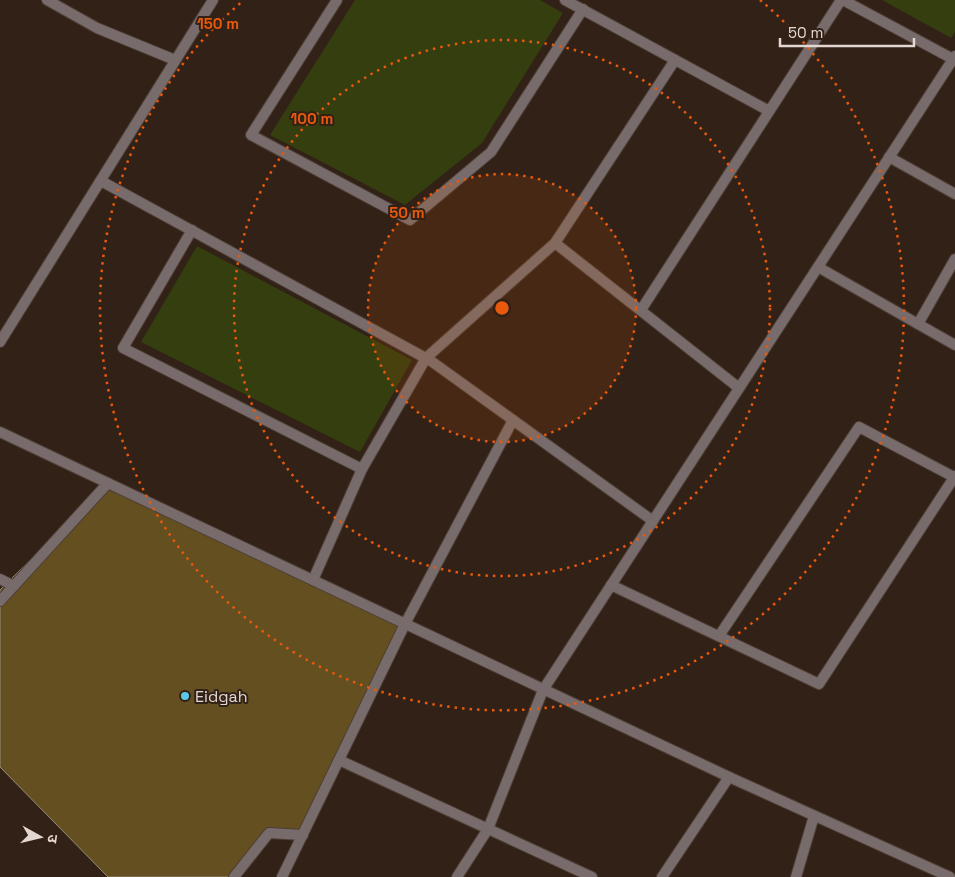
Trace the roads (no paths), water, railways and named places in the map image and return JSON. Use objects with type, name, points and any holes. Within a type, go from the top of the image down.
[{"type":"street","points":[[47,0],[97,28],[175,60]]},
{"type":"street","points":[[0,342],[213,0]]},
{"type":"street","points":[[337,0],[251,136],[410,220],[491,152],[583,9]]},
{"type":"street","points":[[565,0],[769,111]]},
{"type":"street","points":[[457,877],[488,829],[543,690],[954,57],[842,0],[641,310]]},
{"type":"street","points":[[313,580],[362,469],[426,358],[555,243],[675,60]]},
{"type":"street","points":[[889,157],[955,194]]},
{"type":"street","points":[[101,181],[426,358],[653,521]]},
{"type":"street","points":[[192,230],[123,348],[362,469]]},
{"type":"street","points":[[555,243],[739,388]]},
{"type":"street","points":[[918,324],[955,259]]},
{"type":"street","points":[[818,267],[955,345]]},
{"type":"street","points":[[282,877],[405,624],[513,420]]},
{"type":"street","points":[[612,584],[719,636],[820,684],[955,477],[859,427],[719,636]]},
{"type":"street","points":[[0,432],[543,690],[950,877]]},
{"type":"street","points":[[0,601],[108,483]]},
{"type":"street","points":[[0,578],[14,586]]},
{"type":"street","points":[[339,760],[592,877]]},
{"type":"street","points":[[662,877],[729,777]]},
{"type":"street","points":[[796,877],[814,816]]},
{"type":"street","points":[[234,877],[269,833],[302,835]]},
{"type":"place","name":"Eidgah","points":[[185,696]]}]
